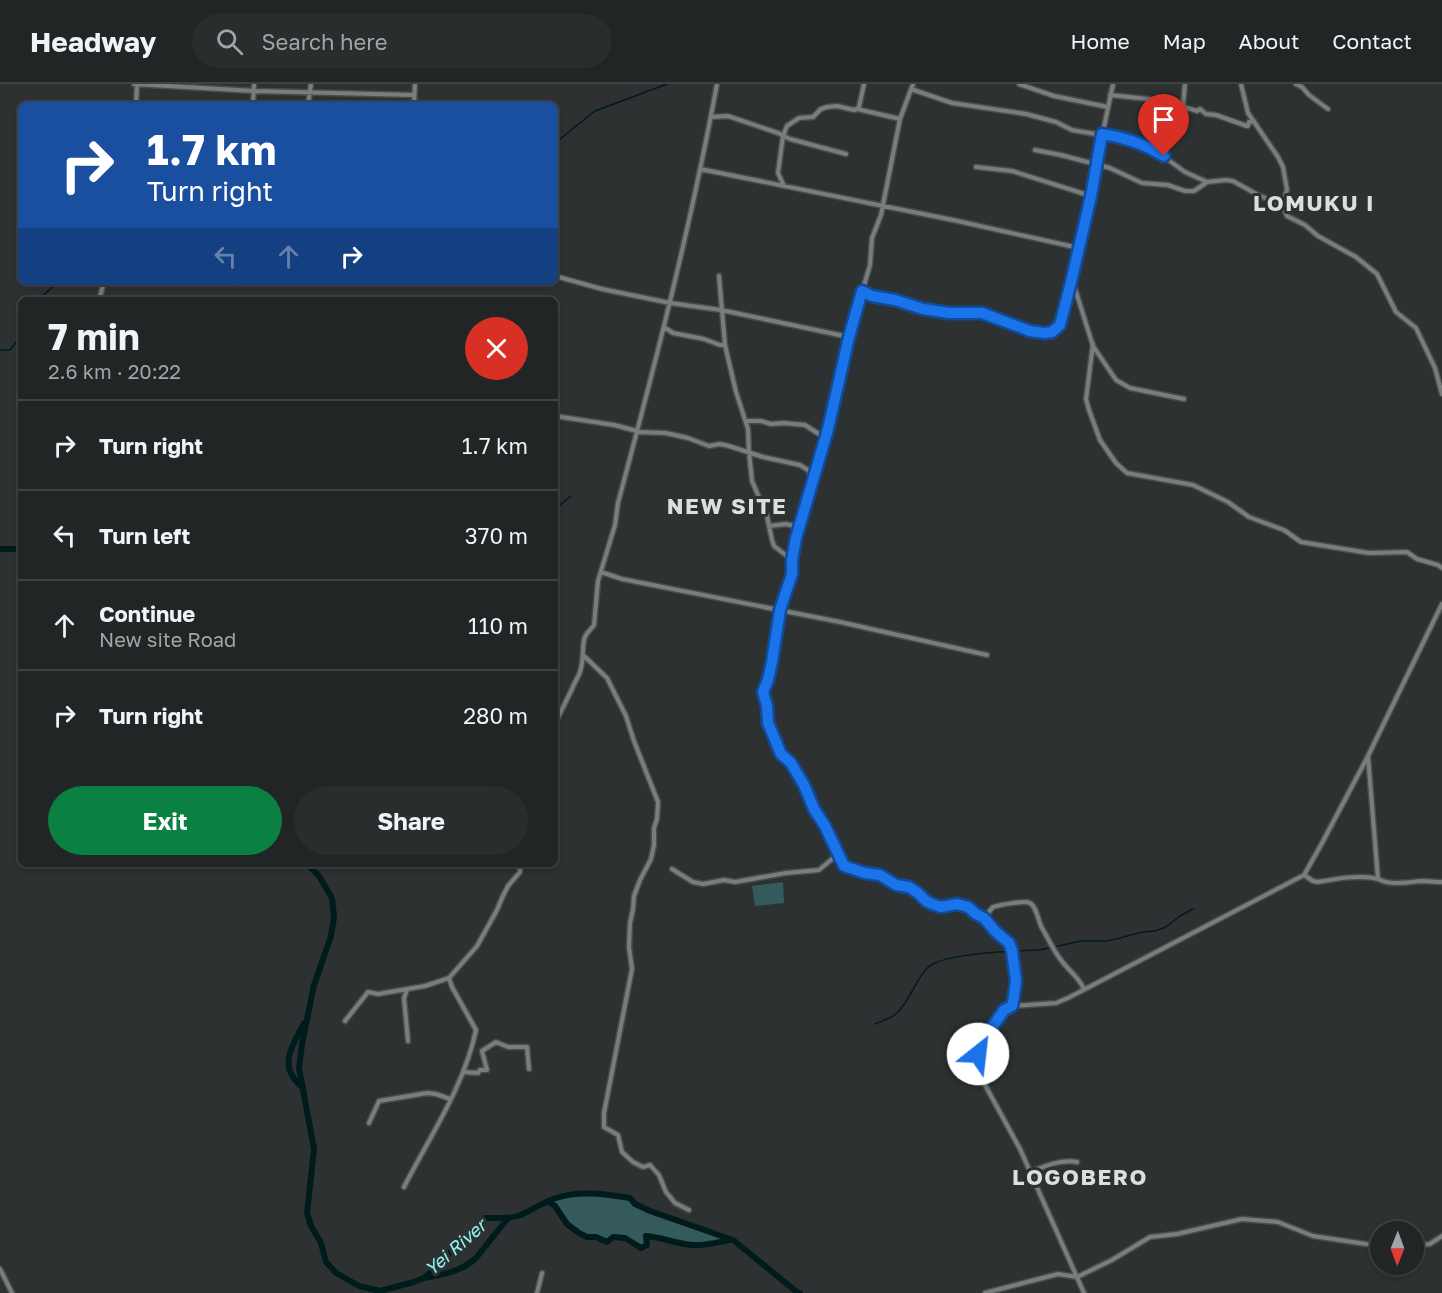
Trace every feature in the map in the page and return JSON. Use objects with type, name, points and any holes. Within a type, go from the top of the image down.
[{"type":"street","points":[[136,102],[136,84],[254,92],[414,95]]},
{"type":"street","points":[[253,102],[254,84]]},
{"type":"street","points":[[308,102],[311,84]]},
{"type":"street","points":[[414,102],[415,84]]},
{"type":"street","points":[[558,717],[579,675],[584,656],[586,633],[594,625],[598,582],[615,525],[618,503],[670,303],[717,84]]},
{"type":"street","points":[[857,110],[864,84]]},
{"type":"street","points":[[1019,84],[1054,96],[1108,108]]},
{"type":"street","points":[[862,291],[872,296],[895,300],[923,309],[949,313],[982,313],[1012,325],[1045,333],[1052,332],[1060,325],[1072,278],[1113,84]]},
{"type":"street","points":[[1183,105],[1185,84]]},
{"type":"street","points":[[1241,84],[1248,113],[1283,167],[1287,190],[1282,205],[1287,216],[1356,257],[1377,274],[1396,312],[1416,328],[1441,377],[1442,394]]},
{"type":"street","points":[[1296,84],[1328,109]]},
{"type":"street","points":[[1012,1006],[1016,981],[1009,943],[984,918],[968,907],[957,904],[941,907],[926,901],[909,887],[896,885],[880,875],[844,866],[804,785],[791,763],[781,754],[768,723],[763,692],[772,662],[780,610],[792,574],[792,560],[799,526],[825,438],[849,337],[870,265],[872,238],[881,215],[900,119],[912,86],[952,103],[1026,114],[1056,122],[1072,130],[1119,138],[1156,151],[1185,172],[1207,182]]},
{"type":"street","points":[[1110,95],[1167,101],[1197,111],[1199,109],[1206,114],[1223,117],[1247,126],[1249,122],[1254,121]]},
{"type":"street","points":[[784,186],[778,173],[783,136],[790,123],[802,117],[813,117],[824,108],[837,106],[900,119]]},
{"type":"street","points":[[711,117],[728,116],[790,139],[846,154]]},
{"type":"street","points":[[1035,150],[1117,171],[1142,183],[1168,185],[1185,191],[1194,191],[1207,182],[1220,180],[1233,182],[1282,205]]},
{"type":"street","points":[[976,167],[1012,171],[1091,196]]},
{"type":"street","points":[[700,169],[1079,248]]},
{"type":"street","points":[[719,276],[725,345],[736,392],[746,421],[752,481],[767,516],[774,546],[792,560]]},
{"type":"street","points":[[558,277],[602,289],[670,303],[721,310],[849,337]]},
{"type":"street","points":[[1072,278],[1093,344],[1116,380],[1130,388],[1184,399]]},
{"type":"street","points":[[664,327],[673,333],[725,345]]},
{"type":"street","points":[[1093,344],[1086,399],[1100,440],[1116,464],[1127,473],[1193,485],[1228,502],[1249,517],[1284,530],[1301,542],[1369,553],[1407,552],[1417,559],[1442,568]]},
{"type":"street","points":[[558,416],[688,438],[709,446],[722,444],[800,465],[808,470],[812,479]]},
{"type":"street","points":[[746,421],[805,425],[825,438]]},
{"type":"street","points":[[769,526],[786,524],[799,526]]},
{"type":"street","points":[[601,572],[622,579],[840,622],[987,655]]},
{"type":"street","points":[[1084,1293],[1020,1149],[984,1083],[978,1062],[978,1054],[983,1041],[1004,1010],[1012,1006],[1056,1003],[1304,875],[1368,756],[1442,604]]},
{"type":"street","points":[[584,656],[607,678],[626,716],[658,802],[651,860],[634,896],[629,937],[632,969],[604,1113],[604,1127],[618,1135],[622,1152],[643,1167],[650,1165],[659,1175],[666,1192],[675,1203],[689,1210]]},
{"type":"street","points":[[1368,756],[1378,879]]},
{"type":"street","points":[[672,869],[693,882],[703,884],[724,880],[735,882],[819,870],[838,854]]},
{"type":"street","points":[[345,1021],[368,992],[378,994],[425,986],[449,978],[477,946],[508,886],[520,872],[520,867]]},
{"type":"street","points":[[1304,875],[1315,882],[1363,877],[1402,884],[1422,881],[1442,882]]},
{"type":"street","points":[[984,918],[993,907],[1029,902],[1054,951],[1081,981],[1084,989]]},
{"type":"street","points":[[404,1187],[464,1072],[472,1049],[476,1030],[449,978]]},
{"type":"street","points":[[407,989],[404,998],[408,1041]]},
{"type":"street","points":[[464,1072],[478,1073],[480,1070],[487,1070],[482,1050],[496,1042],[508,1047],[526,1047],[529,1069]]},
{"type":"street","points":[[369,1123],[379,1101],[427,1093],[450,1099]]},
{"type":"street","points":[[1030,1172],[1058,1162],[1068,1160],[1077,1162]]},
{"type":"street","points":[[985,1293],[1059,1274],[1077,1277],[1112,1260],[1150,1237],[1177,1234],[1242,1219],[1278,1222],[1313,1236],[1370,1244]]},
{"type":"street","points":[[1424,1245],[1430,1244],[1442,1236]]},
{"type":"street","points":[[0,1269],[12,1293]]},
{"type":"street","points":[[537,1293],[542,1273]]},
{"type":"shaded area","points":[[783,882],[784,903],[755,906],[752,886]]},
{"type":"shaded area","points":[[574,1193],[630,1198],[635,1204],[650,1211],[733,1240],[690,1245],[660,1237],[646,1236],[647,1245],[641,1248],[625,1238],[613,1237],[607,1242],[596,1237],[587,1237],[567,1224],[555,1206],[548,1201]]},
{"type":"waterway","points":[[558,141],[595,111],[667,84]]},
{"type":"waterway","points":[[41,297],[55,285]]},
{"type":"waterway","points":[[0,350],[10,350],[18,340]]},
{"type":"waterway","points":[[558,507],[571,496]]},
{"type":"waterway","name":"Yei River","points":[[0,549],[18,549]]},
{"type":"waterway","name":"Yei River","points":[[310,867],[319,876],[332,898],[334,917],[331,936],[314,985],[299,1068],[314,1149],[307,1213],[311,1226],[321,1243],[326,1262],[336,1273],[359,1286],[380,1291],[414,1282],[424,1278],[443,1261],[463,1237],[476,1232],[485,1218],[514,1217],[556,1198],[574,1194],[593,1194],[630,1198],[635,1204],[650,1211],[733,1240],[800,1293]]},
{"type":"waterway","points":[[1014,951],[1040,950],[1081,941],[1108,941],[1155,931],[1166,927],[1193,909]]},
{"type":"waterway","points":[[875,1024],[901,1009],[922,974],[931,965],[958,957],[1010,951]]},
{"type":"waterway","points":[[303,1088],[293,1077],[289,1056],[304,1023]]},
{"type":"waterway","points":[[548,1201],[555,1206],[567,1224],[579,1233],[607,1242],[613,1237],[625,1238],[641,1248],[647,1245],[646,1236],[692,1245],[730,1240]]},
{"type":"waterway","points":[[424,1278],[452,1272],[471,1262],[508,1218]]},
{"type":"district","name":"LOMUKU I","points":[[1314,202]]},
{"type":"district","name":"NEW SITE","points":[[727,505]]},
{"type":"district","name":"LOGOBERO","points":[[1080,1176]]},
{"type":"route","points":[[978,1054],[988,1033],[1004,1010],[1012,1006],[1016,974],[1009,943],[984,918],[968,907],[957,904],[941,907],[926,901],[909,887],[896,885],[880,875],[844,866],[804,785],[791,763],[781,754],[768,723],[763,692],[776,643],[780,610],[792,574],[796,538],[828,429],[862,291],[872,296],[895,300],[923,309],[949,313],[982,313],[1030,331],[1052,332],[1060,325],[1072,278],[1091,196],[1102,134],[1112,135],[1146,147],[1164,156]]}]
